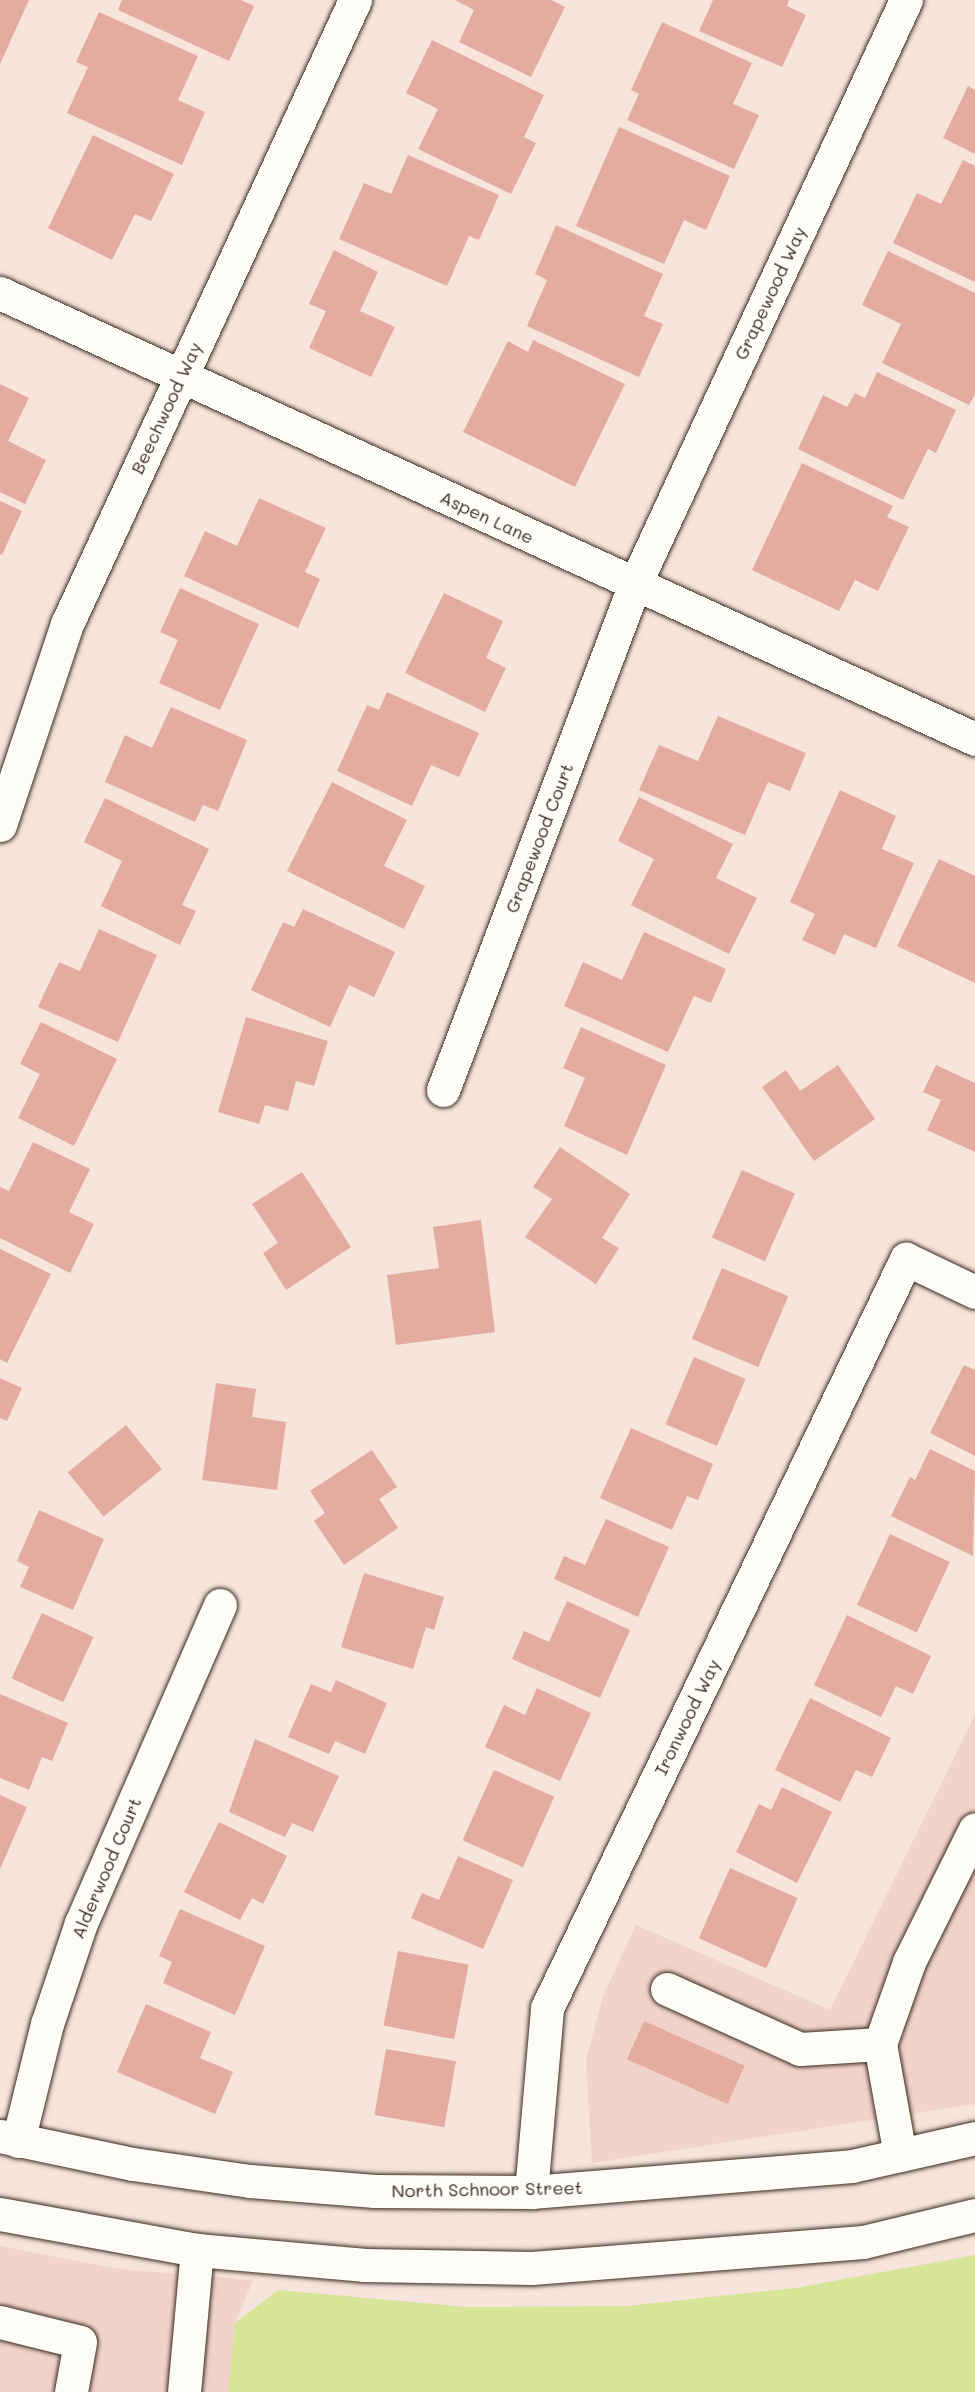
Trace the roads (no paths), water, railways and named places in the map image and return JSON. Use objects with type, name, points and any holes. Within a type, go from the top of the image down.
[{"type":"street","name":"Beechwood Way","points":[[0,825],[67,624],[354,0]]},
{"type":"street","name":"Grapewood Way","points":[[634,585],[906,0]]},
{"type":"street","name":"Aspen Lane","points":[[0,293],[634,585],[975,739]]},
{"type":"street","name":"Grapewood Court","points":[[443,1090],[634,585]]},
{"type":"street","name":"Ironwood Way","points":[[531,2192],[547,2008],[906,1259],[975,1292]]},
{"type":"street","name":"Alderwood Court","points":[[9,2138],[81,1923],[220,1605]]},
{"type":"street","points":[[900,2155],[880,2044],[909,1962],[975,1829]]},
{"type":"street","points":[[667,1989],[800,2049],[880,2044]]},
{"type":"street","name":"North Schnoor Street","points":[[9,2138],[133,2164],[250,2181],[375,2191],[531,2192],[852,2166],[975,2138]]},
{"type":"street","points":[[0,2214],[197,2250],[366,2265],[532,2268],[863,2241],[975,2215]]},
{"type":"street","points":[[184,2392],[197,2250]]},
{"type":"street","points":[[0,2322],[80,2342],[71,2392]]}]
